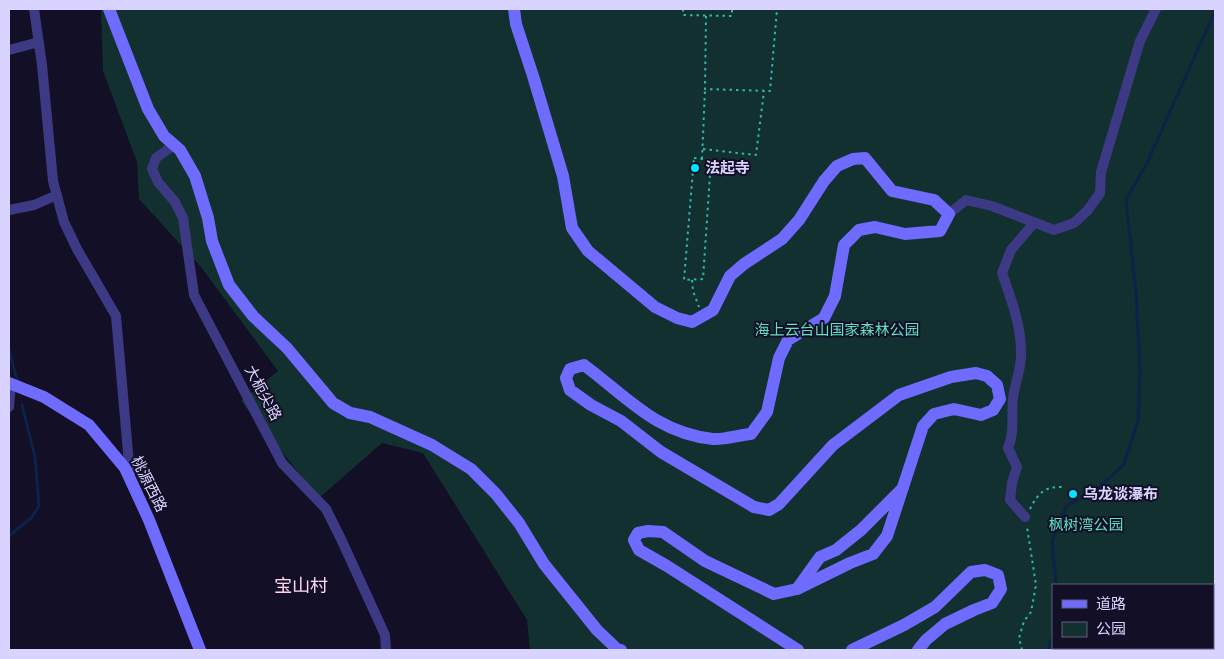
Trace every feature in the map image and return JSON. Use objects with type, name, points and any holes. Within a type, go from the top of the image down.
[{"type":"street","points":[[34,9],[53,181],[64,222],[77,249],[116,316],[130,479]]},
{"type":"street","points":[[109,9],[148,109],[164,136],[180,150],[195,176],[208,218],[212,241],[229,285],[253,316],[287,348],[332,403],[350,413],[370,417],[432,445],[470,469],[496,494],[520,523],[544,564],[597,630],[616,648],[621,650]]},
{"type":"street","points":[[514,9],[516,24],[534,76],[563,176],[572,228],[588,251],[655,307],[677,318],[692,322],[713,310],[730,276],[744,264],[782,239],[799,220],[824,181],[837,166],[852,159],[865,158],[892,191],[934,200],[949,214]]},
{"type":"street","points":[[798,650],[639,550],[634,540],[638,533],[648,530],[663,532],[705,561],[774,594],[796,589],[873,554],[887,536],[923,426],[934,414],[954,409],[981,415],[993,410],[1000,399],[997,385],[987,376],[976,373],[951,377],[899,395],[833,445],[778,504],[769,510],[754,507],[661,452],[621,421],[591,405],[570,390],[566,378],[570,369],[584,365],[636,408],[665,425],[688,434],[714,439],[751,434],[767,412],[779,358],[788,340],[824,318],[835,296],[844,245],[859,230],[875,227],[905,234],[940,231],[949,214],[966,200],[992,206],[1054,230],[1074,223],[1088,210],[1100,192],[1101,172],[1140,41],[1156,9]]},
{"type":"street","points":[[9,50],[39,42]]},
{"type":"street","name":"大枙尖路","points":[[174,145],[156,158],[152,169],[158,182],[175,202],[183,218],[194,295],[282,463],[326,509],[385,635],[386,650]]},
{"type":"street","points":[[9,210],[34,205],[57,195]]},
{"type":"street","points":[[1025,517],[1010,500],[1012,483],[1017,467],[1008,448],[1012,440],[1014,396],[1019,378],[1021,352],[1017,320],[1002,273],[1011,250],[1034,223]]},
{"type":"street","points":[[9,407],[10,383]]},
{"type":"street","name":"桃源西路","points":[[10,383],[44,397],[89,425],[125,468],[149,520],[200,650]]},
{"type":"street","points":[[796,589],[820,557],[836,550],[861,530],[903,488]]},
{"type":"street","points":[[852,650],[904,625],[935,607],[970,572],[985,570],[998,575],[1000,589],[992,603],[945,624],[926,640],[918,650]]},
{"type":"path","points":[[683,9],[683,15],[706,16],[732,16],[732,9]]},
{"type":"path","points":[[704,89],[770,91],[777,9]]},
{"type":"path","points":[[702,159],[706,16]]},
{"type":"path","points":[[703,149],[756,155],[764,91]]},
{"type":"path","points":[[694,158],[711,160],[703,279],[692,280],[684,280],[694,158]]},
{"type":"path","points":[[692,280],[692,291],[703,316]]},
{"type":"path","points":[[1022,650],[1019,638],[1024,621],[1031,612],[1036,585],[1025,517],[1036,496],[1051,486],[1063,487]]},
{"type":"green space","name":"海上云台山国家森林公园","points":[[101,9],[1215,9],[1215,650],[530,650],[527,620],[423,453],[382,443],[319,498],[241,401],[278,371],[201,267],[139,199],[137,162],[103,71]]},
{"type":"waterway","points":[[1056,584],[1052,541],[1067,505],[1095,491],[1124,464],[1138,420],[1140,370],[1136,293],[1126,200],[1147,163],[1215,11]]},
{"type":"waterway","points":[[9,349],[17,380]]},
{"type":"waterway","points":[[9,536],[31,518],[39,506],[35,457],[22,405]]},
{"type":"waterway","points":[[1048,650],[1052,638]]},
{"type":"place","name":"法起寺","points":[[695,168]]},
{"type":"place","name":"乌龙谈瀑布","points":[[1073,494]]},
{"type":"district","name":"宝山村","points":[[301,586]]},
{"type":"park label","name":"枫树湾公园","points":[[1086,525]]}]
